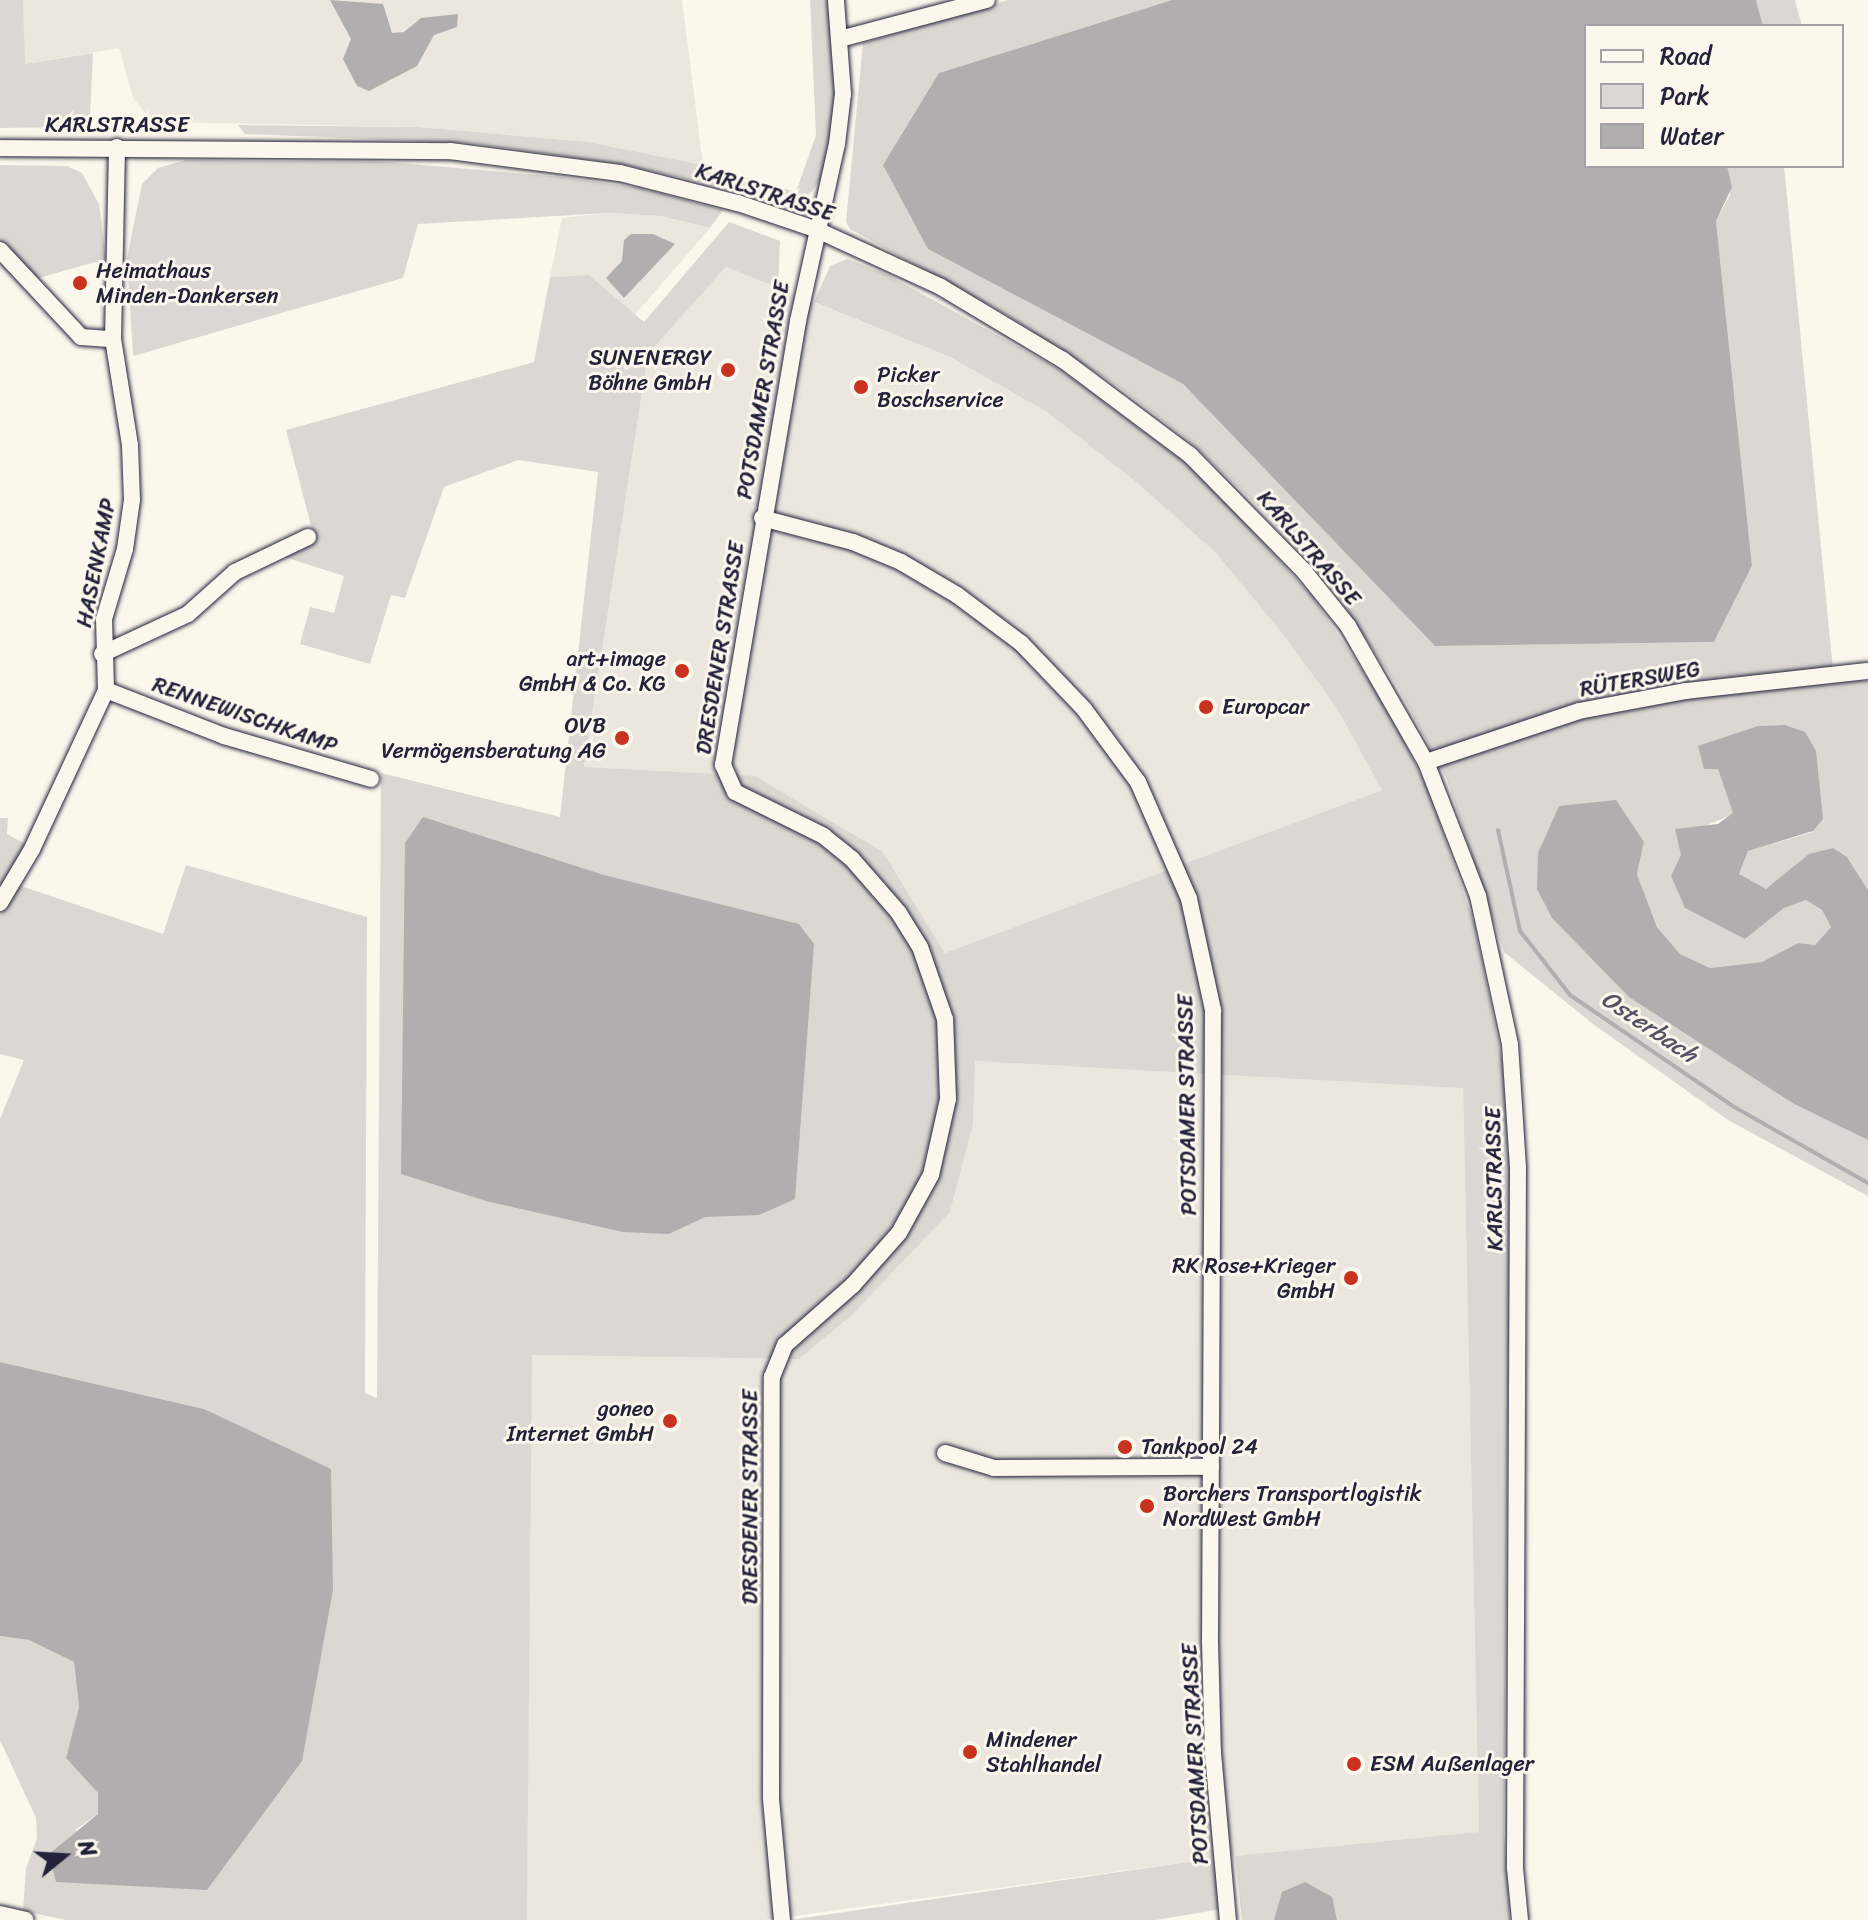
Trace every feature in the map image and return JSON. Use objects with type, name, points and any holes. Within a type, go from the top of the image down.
[{"type":"street","name":"POTSDAMER STRASSE","points":[[836,0],[843,94],[837,144],[815,229],[762,518],[853,542],[901,562],[990,618],[1084,709],[1138,782],[1157,819],[1189,899],[1213,1010],[1213,1753],[1228,1920]]},
{"type":"street","points":[[840,39],[987,0]]},
{"type":"street","name":"HASENKAMP","points":[[106,690],[102,654],[104,619],[125,549],[132,500],[130,445],[113,339],[117,147]]},
{"type":"street","name":"KARLSTRASSE","points":[[0,148],[450,151],[535,159],[620,173],[815,229],[1003,321],[1130,405],[1254,514],[1348,626],[1426,762],[1456,832],[1492,944],[1515,1093],[1515,1868],[1520,1920]]},
{"type":"street","points":[[0,250],[81,337],[113,339]]},
{"type":"street","name":"DRESDENER STRASSE","points":[[762,518],[725,742],[727,778],[735,792],[824,836],[878,885],[920,947],[945,1019],[949,1060],[940,1140],[914,1208],[873,1264],[785,1345],[772,1377],[771,1798],[782,1920]]},
{"type":"street","name":"HASENKAMP","points":[[102,654],[188,614],[235,572],[308,537]]},
{"type":"street","name":"RÜTERSWEG","points":[[1426,762],[1579,711],[1640,700],[1868,671]]},
{"type":"street","points":[[0,903],[32,849],[106,690]]},
{"type":"street","name":"RENNEWISCHKAMP","points":[[106,690],[224,736],[371,779]]},
{"type":"street","points":[[945,1453],[994,1468],[1211,1467]]},
{"type":"street","points":[[0,1914],[25,1920]]},
{"type":"shaded area","points":[[23,0],[682,0],[703,165],[588,142],[418,127],[163,122],[146,114],[133,98],[119,48],[24,64]]},
{"type":"shaded area","points":[[608,213],[659,216],[710,228],[633,317],[589,275],[550,277],[562,218]]},
{"type":"shaded area","points":[[726,267],[950,357],[1047,412],[1136,482],[1215,552],[1282,633],[1336,707],[1382,790],[945,953],[883,852],[584,767],[648,354]]},
{"type":"shaded area","points":[[974,1061],[1463,1087],[1479,1833],[1216,1858],[765,1920],[527,1920],[531,1355],[799,1359],[851,1316],[950,1212],[973,1125]]},
{"type":"green space","points":[[0,0],[23,0],[25,64],[93,53],[90,118],[73,127],[0,128]]},
{"type":"green space","points":[[810,0],[829,0],[836,104],[823,177],[801,204],[620,164],[470,143],[245,134],[238,125],[418,127],[588,142],[703,165],[796,192],[816,135]]},
{"type":"green space","points":[[1008,0],[1172,0],[939,73],[928,249],[1183,384],[1435,646],[1714,642],[1752,566],[1716,221],[1730,195],[1727,168],[1784,168],[1833,670],[1836,681],[1868,681],[1868,890],[1847,857],[1766,889],[1751,884],[1739,874],[1748,851],[1813,832],[1718,769],[1734,814],[1695,830],[1745,939],[1784,908],[1806,900],[1822,910],[1831,927],[1815,945],[1798,943],[1762,962],[1710,968],[1680,954],[1657,927],[1637,874],[1644,842],[1559,806],[1794,1104],[1868,1140],[1868,1196],[1728,1120],[1593,1024],[1504,952],[1446,777],[1397,686],[1334,590],[1262,510],[1186,438],[1119,387],[1007,315],[850,229],[846,222],[863,43]]},
{"type":"green space","points":[[1756,0],[1795,0],[1801,24],[1762,24]]},
{"type":"green space","points":[[186,160],[386,162],[562,177],[640,188],[723,210],[710,228],[660,216],[608,213],[418,224],[403,278],[133,356],[127,258],[142,184],[158,168]]},
{"type":"green space","points":[[0,165],[67,166],[82,173],[99,204],[106,259],[35,279],[0,245]]},
{"type":"green space","points":[[729,222],[780,241],[778,288],[726,267],[648,354],[584,767],[755,776],[883,852],[945,953],[1382,790],[1336,707],[1282,633],[1215,552],[1136,482],[1047,412],[950,357],[814,302],[830,266],[847,259],[886,274],[1064,372],[1199,473],[1312,596],[1389,710],[1429,792],[1474,923],[1502,1060],[1510,1175],[1504,1834],[1510,1920],[1242,1920],[1235,1856],[1479,1832],[1463,1088],[975,1061],[973,1125],[950,1212],[851,1316],[799,1359],[532,1355],[527,1920],[66,1920],[23,1911],[26,1868],[37,1839],[36,1818],[0,1740],[0,1636],[29,1640],[74,1662],[79,1707],[66,1758],[98,1793],[98,1814],[75,1830],[207,1889],[204,1409],[0,1362],[0,1119],[24,1060],[0,1054],[0,914],[18,885],[163,934],[186,865],[367,917],[365,1393],[377,1398],[381,773],[560,817],[598,472],[518,460],[444,487],[405,598],[391,595],[370,664],[300,644],[310,607],[334,613],[344,576],[272,553],[313,533],[286,430],[534,362],[550,277],[589,275],[644,322]]},
{"type":"green space","points":[[0,818],[8,818],[7,834],[27,845],[0,887]]},
{"type":"green space","points":[[1216,1858],[1222,1909],[1156,1920],[790,1920]]},
{"type":"water","points":[[330,0],[383,4],[392,33],[404,32],[421,18],[458,14],[457,27],[434,35],[417,66],[369,91],[357,86],[343,59],[351,39]]},
{"type":"water","points":[[1172,0],[1756,0],[1762,24],[1584,24],[1584,168],[1727,168],[1732,187],[1716,221],[1752,566],[1714,642],[1435,646],[1183,384],[928,249],[883,165],[939,73]]},
{"type":"water","points":[[631,234],[653,234],[675,244],[624,298],[606,278],[622,261],[624,240]]},
{"type":"water","points":[[1785,725],[1805,732],[1816,751],[1823,819],[1813,831],[1748,851],[1739,874],[1766,889],[1809,854],[1833,848],[1847,857],[1868,890],[1868,1140],[1794,1104],[1629,997],[1552,918],[1537,889],[1538,853],[1559,806],[1616,800],[1644,842],[1637,874],[1657,927],[1680,954],[1710,968],[1762,962],[1798,943],[1815,945],[1831,927],[1822,910],[1806,900],[1784,908],[1745,939],[1685,908],[1671,876],[1681,855],[1675,829],[1718,824],[1733,813],[1718,769],[1704,769],[1698,746],[1758,726]]},
{"type":"water","points":[[423,817],[604,875],[799,924],[814,944],[795,1199],[759,1215],[705,1217],[669,1234],[623,1232],[486,1201],[401,1174],[405,843]]},
{"type":"water","points":[[0,1362],[204,1409],[331,1469],[333,1590],[302,1761],[207,1890],[56,1882],[49,1854],[98,1814],[98,1793],[66,1758],[79,1707],[74,1662],[29,1640],[0,1636]]},
{"type":"water","points":[[1305,1882],[1332,1897],[1337,1920],[1274,1920],[1282,1892]]},
{"type":"waterway","name":"Osterbach","points":[[1498,830],[1520,931],[1570,995],[1731,1105],[1868,1183]]},
{"type":"place","name":"Heimathaus Minden-Dankersen","points":[[80,283]]},
{"type":"place","name":"SUNENERGY Böhne GmbH","points":[[728,370]]},
{"type":"place","name":"Picker Boschservice","points":[[861,387]]},
{"type":"place","name":"art+image GmbH & Co. KG","points":[[682,671]]},
{"type":"place","name":"Europcar","points":[[1206,707]]},
{"type":"place","name":"OVB Vermögensberatung AG","points":[[622,738]]},
{"type":"place","name":"RK Rose+Krieger GmbH","points":[[1351,1278]]},
{"type":"place","name":"goneo Internet GmbH","points":[[670,1421]]},
{"type":"place","name":"Tankpool 24","points":[[1125,1447]]},
{"type":"place","name":"Borchers Transportlogistik NordWest GmbH","points":[[1147,1506]]},
{"type":"place","name":"Mindener Stahlhandel","points":[[970,1752]]},
{"type":"place","name":"ESM Außenlager","points":[[1354,1764]]}]
